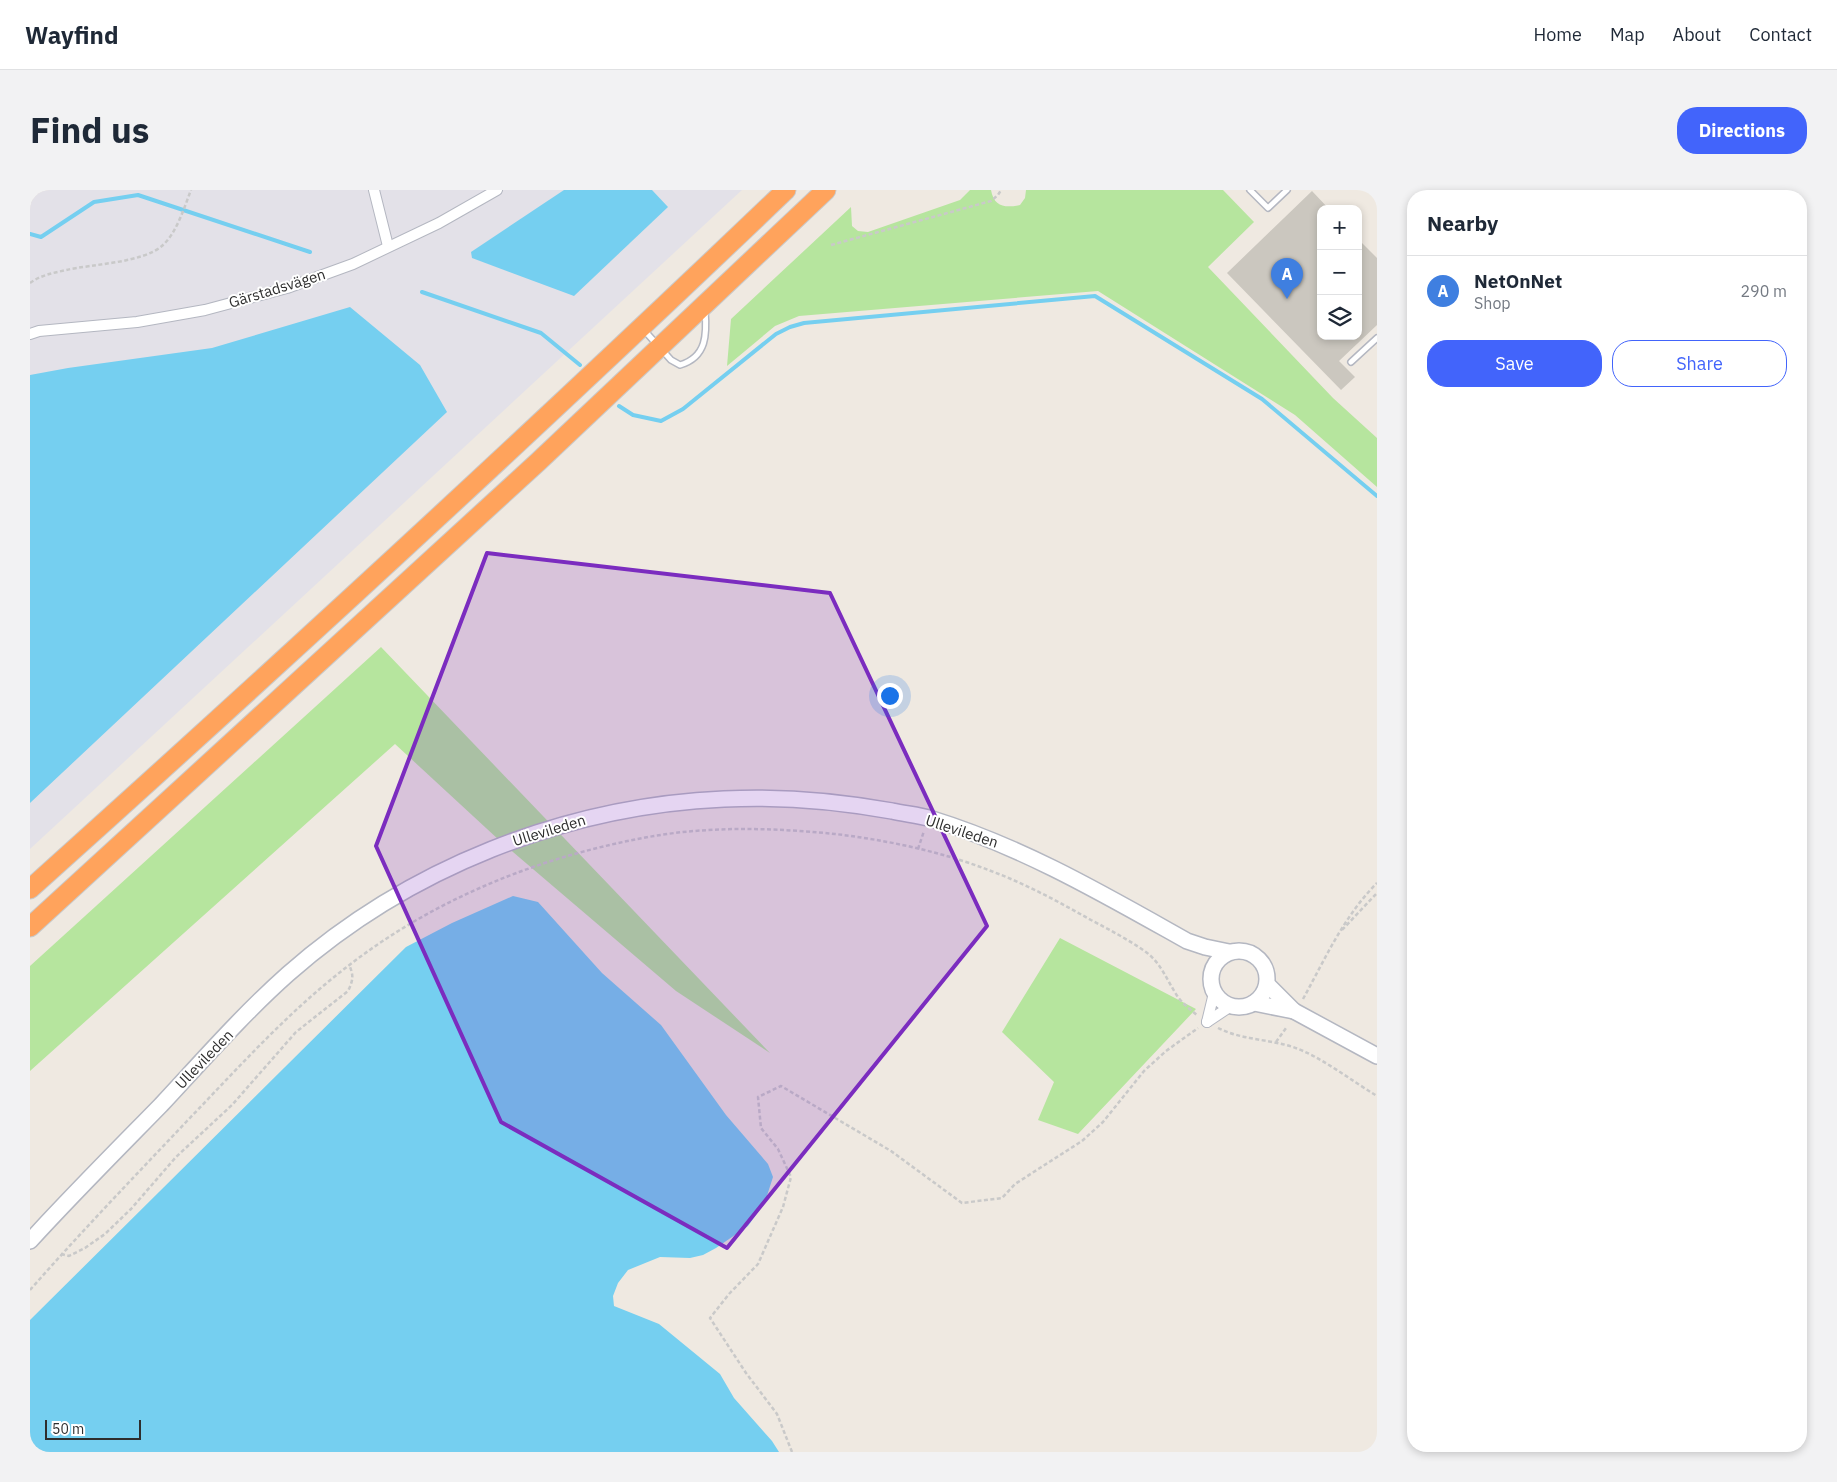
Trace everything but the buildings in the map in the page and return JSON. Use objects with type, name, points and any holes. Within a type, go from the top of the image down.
[{"type":"highway","points":[[30,889],[342,606],[786,190]]},
{"type":"highway","points":[[30,927],[489,507],[826,190]]},
{"type":"main road","name":"Ullevileden","points":[[30,1241],[238,1024],[287,975],[332,939],[370,912],[424,880],[522,837],[573,822],[633,808],[699,800],[757,797],[818,801],[929,818],[1005,845],[1072,878],[1188,940],[1228,952]]},
{"type":"main road","name":"Ullevileden","points":[[1188,940],[1203,955],[1212,970]]},
{"type":"main road","points":[[1244,951],[1257,957],[1266,969],[1267,984],[1260,998],[1247,1006],[1231,1006],[1224,1003],[1214,993],[1211,982],[1212,970],[1219,959],[1228,952],[1244,951]]},
{"type":"main road","points":[[1267,984],[1377,1056]]},
{"type":"main road","points":[[1254,1003],[1298,1006]]},
{"type":"street","points":[[374,190],[388,246]]},
{"type":"street","name":"Gärstadsvägen","points":[[33,331],[137,322],[205,310],[287,288],[353,264],[439,223],[497,190]]},
{"type":"street","points":[[1203,1019],[1214,993]]},
{"type":"street","points":[[1203,1019],[1231,1006]]},
{"type":"lane","points":[[1250,190],[1268,208],[1287,190]]},
{"type":"lane","points":[[641,327],[671,360],[680,365],[690,362],[698,354],[705,342],[704,305]]},
{"type":"lane","points":[[1351,362],[1377,338]]},
{"type":"path","points":[[30,202],[36,190]]},
{"type":"path","points":[[30,283],[46,274],[149,254],[162,246],[170,236],[179,221],[190,190]]},
{"type":"path","points":[[830,245],[991,201],[1001,190]]},
{"type":"path","points":[[918,849],[929,818]]},
{"type":"path","points":[[30,1290],[61,1254],[258,1047],[308,999],[385,940],[439,908],[492,882],[542,863],[596,848],[656,835],[711,830],[758,829],[802,831],[866,838],[918,849],[990,870],[1057,900],[1130,942],[1148,954],[1161,966],[1180,1000],[1203,1019],[1144,1071],[1102,1122],[1082,1142],[1015,1184],[1002,1198],[962,1203],[891,1151],[781,1086],[758,1097],[761,1128],[778,1149],[791,1177],[783,1207],[758,1264],[729,1294],[710,1318],[746,1373],[777,1414],[792,1452]]},
{"type":"path","points":[[1298,1006],[1358,903],[1377,883]]},
{"type":"path","points":[[1339,933],[1377,893]]},
{"type":"path","points":[[61,1254],[69,1256],[85,1248],[105,1234],[131,1209],[176,1157],[232,1105],[296,1032],[348,991],[352,983],[353,974],[349,966]]},
{"type":"path","points":[[1218,1028],[1245,1038],[1276,1042],[1295,1048],[1316,1058],[1377,1096]]},
{"type":"path","points":[[1276,1042],[1286,1028]]},
{"type":"highlighted area","points":[[487,553],[830,593],[987,926],[727,1248],[501,1122],[376,846]]},
{"type":"shaded area","points":[[30,190],[742,190],[30,849]]},
{"type":"green space","points":[[970,190],[991,190],[992,196],[998,203],[1010,206],[1020,205],[1025,198],[1026,190],[1223,190],[1254,222],[1208,267],[1333,398],[1377,438],[1377,487],[1295,415],[1098,291],[799,316],[775,326],[727,366],[731,319],[851,207],[852,226],[858,231],[868,232],[960,200]]},
{"type":"green space","points":[[381,647],[770,1053],[676,991],[499,840],[395,744],[30,1071],[30,966]]},
{"type":"green space","points":[[1060,938],[1196,1009],[1078,1134],[1038,1120],[1054,1082],[1002,1032]]},
{"type":"water","points":[[564,190],[652,190],[668,207],[574,296],[472,258],[471,252]]},
{"type":"water","points":[[350,307],[420,365],[447,412],[30,803],[30,375],[212,348]]},
{"type":"water","points":[[513,896],[538,902],[602,973],[661,1025],[726,1115],[768,1164],[773,1177],[765,1202],[748,1226],[703,1255],[690,1258],[660,1257],[628,1270],[618,1283],[613,1296],[614,1306],[659,1324],[720,1374],[734,1398],[772,1441],[779,1452],[30,1452],[30,1320],[406,947],[452,923]]},
{"type":"waterway","points":[[30,234],[41,237],[94,202],[138,195],[310,252]]},
{"type":"waterway","points":[[422,292],[541,333],[580,365]]},
{"type":"waterway","points":[[619,406],[633,415],[661,421],[683,409],[776,334],[804,323],[1095,296],[1262,399],[1377,496]]},
{"type":"place","name":"NetOnNet","points":[[1287,299]]}]
